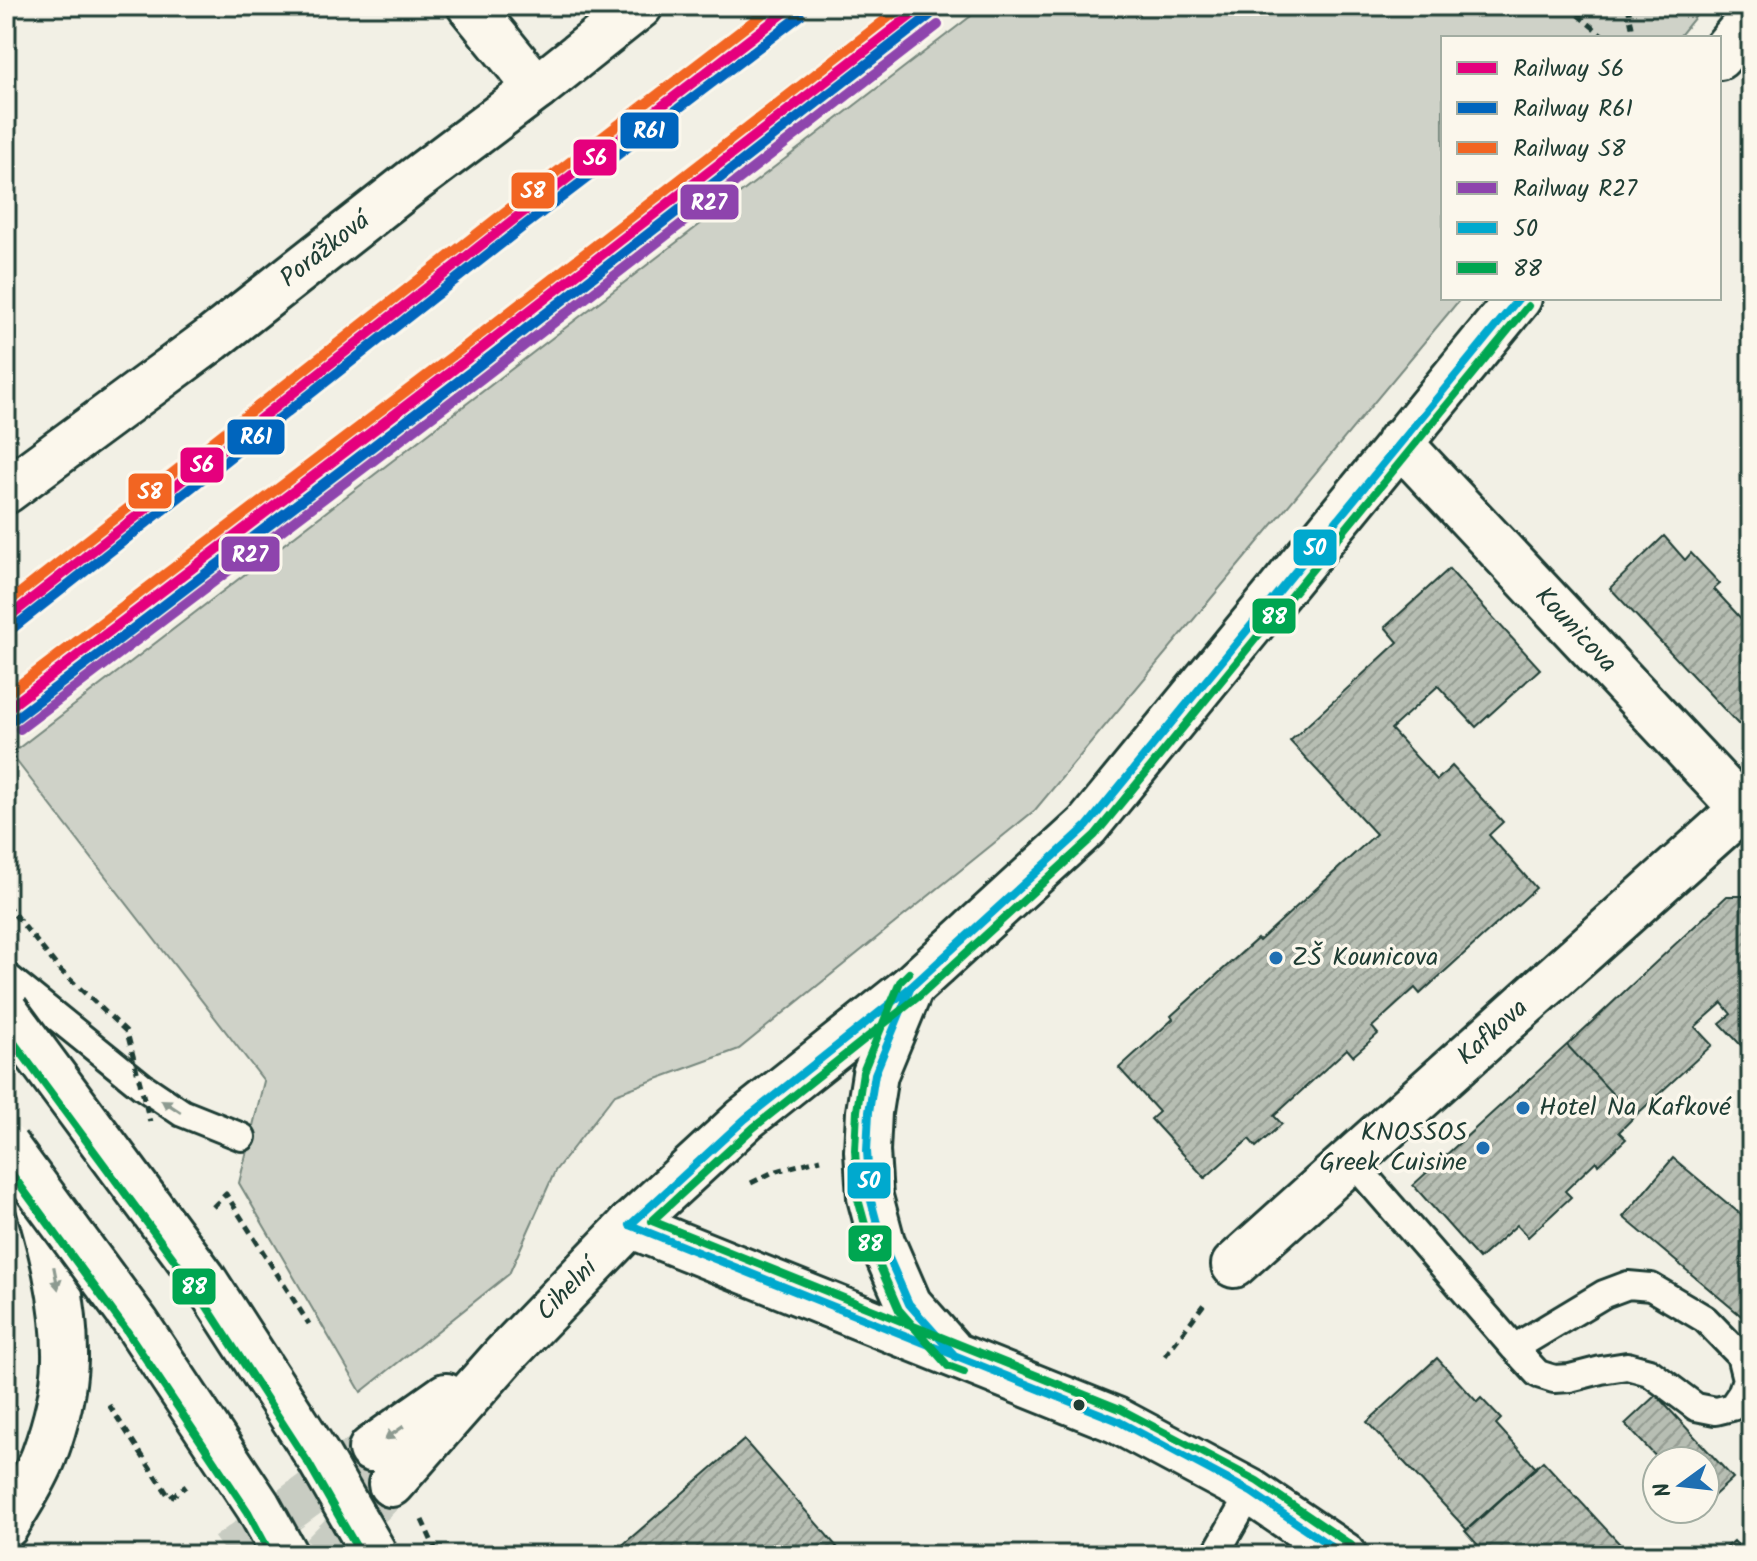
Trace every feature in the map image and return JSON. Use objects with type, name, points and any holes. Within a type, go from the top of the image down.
[{"type":"main road","points":[[470,6],[537,88]]},
{"type":"main road","name":"Porážková","points":[[6,491],[212,339],[640,6]]},
{"type":"main road","points":[[1721,55],[1751,18]]},
{"type":"main road","name":"Cihelní","points":[[394,1482],[504,1356],[630,1225],[745,1119],[911,987],[1087,826],[1517,300]]},
{"type":"main road","name":"Kounicova","points":[[1399,442],[1748,809]]},
{"type":"main road","name":"Kafkova","points":[[1234,1265],[1748,809]]},
{"type":"main road","points":[[911,987],[875,1074],[867,1151],[870,1197],[882,1242],[909,1304],[956,1357]]},
{"type":"main road","points":[[6,1012],[203,1278],[319,1458],[375,1555]]},
{"type":"main road","points":[[6,1526],[44,1457],[58,1406],[65,1361],[61,1301],[48,1236],[18,1161]]},
{"type":"main road","points":[[18,1161],[137,1324],[258,1506],[285,1555]]},
{"type":"main road","points":[[630,1225],[1116,1420],[1251,1492],[1344,1555]]},
{"type":"lane","points":[[6,976],[142,1086],[182,1113],[242,1137]]},
{"type":"lane","points":[[1350,1159],[1514,1348],[1538,1374],[1554,1379],[1570,1378],[1627,1366],[1649,1372],[1696,1407],[1716,1411],[1732,1407],[1746,1379],[1740,1355],[1705,1319],[1651,1287],[1628,1285],[1604,1294],[1514,1348]]},
{"type":"lane","points":[[1215,1555],[1251,1492]]},
{"type":"path","points":[[1567,6],[1604,36]]},
{"type":"path","points":[[1628,6],[1634,36]]},
{"type":"path","points":[[206,1214],[226,1194],[309,1324]]},
{"type":"path","points":[[1165,1356],[1234,1265]]},
{"type":"path","points":[[104,1397],[170,1498],[190,1484]]},
{"type":"path","points":[[394,1482],[438,1555]]},
{"type":"shaded area","points":[[984,6],[1704,6],[1680,36],[1441,36],[1441,300],[1459,300],[1035,810],[739,1049],[615,1094],[555,1171],[509,1274],[361,1392],[239,1183],[264,1081],[11,754]]},
{"type":"building","points":[[1664,536],[1685,560],[1691,553],[1720,584],[1714,589],[1747,625],[1751,621],[1751,725],[1738,724],[1610,588]]},
{"type":"building","points":[[1449,569],[1540,669],[1476,727],[1438,686],[1391,729],[1437,780],[1452,766],[1503,822],[1489,835],[1536,888],[1420,994],[1415,988],[1372,1027],[1378,1034],[1353,1056],[1347,1049],[1274,1116],[1282,1124],[1256,1147],[1249,1139],[1205,1178],[1151,1119],[1159,1112],[1119,1068],[1173,1019],[1171,1016],[1376,834],[1290,741],[1398,642],[1385,627]]},
{"type":"building","points":[[1727,896],[1749,896],[1751,899],[1751,1056],[1720,1023],[1731,1014],[1722,1003],[1695,1027],[1712,1045],[1634,1117],[1567,1045]]},
{"type":"building","points":[[1567,1045],[1634,1117],[1619,1132],[1626,1139],[1598,1165],[1596,1161],[1565,1191],[1571,1197],[1528,1237],[1517,1225],[1479,1259],[1413,1185]]},
{"type":"building","points":[[1673,1158],[1751,1223],[1751,1324],[1623,1217]]},
{"type":"building","points":[[1437,1358],[1477,1402],[1481,1398],[1501,1419],[1496,1424],[1536,1468],[1467,1530],[1367,1422]]},
{"type":"building","points":[[1656,1395],[1702,1445],[1645,1445],[1625,1424]]},
{"type":"building","points":[[744,1440],[844,1555],[611,1555]]},
{"type":"building","points":[[1543,1461],[1630,1555],[1487,1555],[1465,1531]]},
{"type":"building","points":[[1721,1465],[1733,1478],[1721,1489]]},
{"type":"building","points":[[1734,1541],[1747,1555],[1718,1555]]},
{"type":"tunnel","points":[[227,1555],[371,1449]]},
{"type":"tunnel","points":[[321,1555],[391,1484]]},
{"type":"rail line","name":"S8","points":[[6,604],[506,211],[773,6]]},
{"type":"rail line","name":"S6","points":[[6,619],[513,220],[793,6]]},
{"type":"rail line","name":"S8","points":[[6,695],[459,351],[903,6]]},
{"type":"rail line","name":"S6","points":[[6,710],[466,360],[923,6]]},
{"type":"rail line","name":"R61","points":[[13,720],[473,370],[930,15]]},
{"type":"rail line","name":"R61","points":[[13,628],[520,229],[800,16]]},
{"type":"rail line","name":"R27","points":[[20,729],[481,379],[938,25]]},
{"type":"transit line","name":"50","points":[[630,1225],[745,1119],[911,987],[1087,826],[1517,300]]},
{"type":"transit line","name":"88","points":[[1351,1545],[1257,1481],[1120,1409],[652,1221],[753,1128],[919,996],[1095,835],[1528,306]]},
{"type":"transit line","name":"88","points":[[909,973],[900,982],[863,1072],[855,1150],[858,1199],[871,1246],[899,1310],[948,1366],[964,1372]]},
{"type":"transit line","name":"50","points":[[911,987],[875,1074],[867,1151],[870,1197],[882,1242],[909,1304],[956,1357]]},
{"type":"transit line","name":"88","points":[[6,1032],[193,1285],[309,1464],[361,1555]]},
{"type":"transit line","name":"88","points":[[6,1166],[127,1331],[248,1512],[271,1555]]},
{"type":"transit line","name":"50","points":[[630,1225],[1116,1420],[1251,1492],[1344,1555]]},
{"type":"place","name":"ZŠ Kounicova","points":[[1276,958]]},
{"type":"place","name":"Hotel Na Kafkové","points":[[1523,1108]]},
{"type":"place","name":"KNOSSOS Greek Cuisine","points":[[1483,1148]]}]
